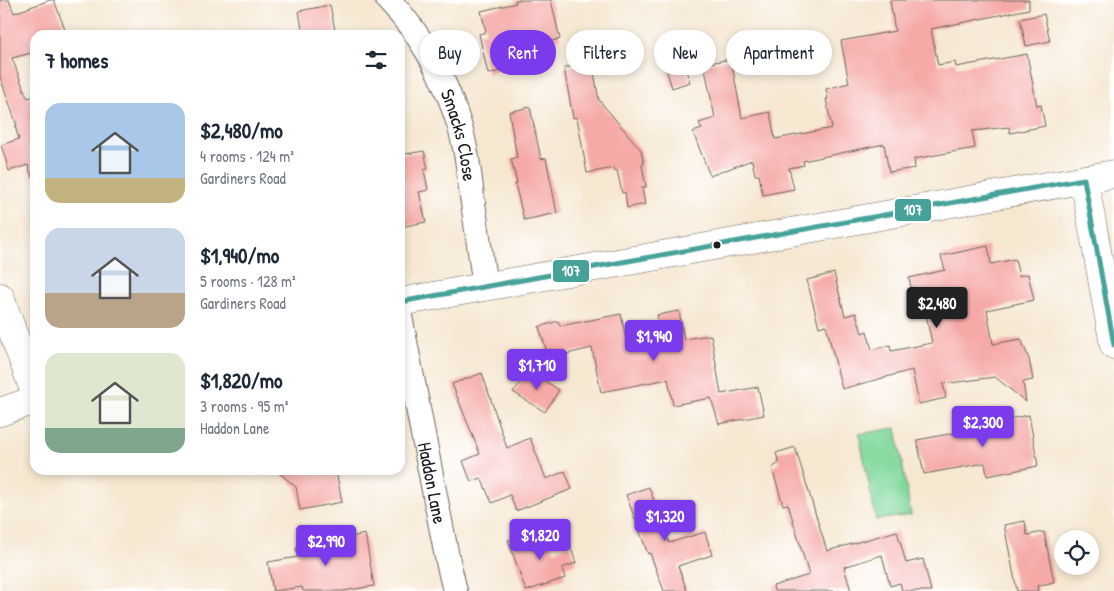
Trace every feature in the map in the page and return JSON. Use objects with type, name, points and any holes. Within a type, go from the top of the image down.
[{"type":"street","name":"Smacks Close","points":[[388,0],[401,14],[428,51],[458,119],[467,159],[485,288]]},
{"type":"street","points":[[405,301],[1114,174]]},
{"type":"street","points":[[1084,179],[1114,345]]},
{"type":"street","points":[[0,297],[30,379]]},
{"type":"street","name":"Haddon Lane","points":[[405,342],[455,591]]},
{"type":"street","points":[[0,412],[30,402]]},
{"type":"green space","points":[[896,428],[911,515],[876,520],[859,434]]},
{"type":"building","points":[[0,0],[9,0],[14,13],[54,0],[65,30],[30,30],[30,53],[12,58],[26,95],[28,98],[30,97],[30,171],[28,165],[9,171],[1,145],[19,139],[15,126],[17,126],[0,77]]},
{"type":"building","points":[[515,0],[551,0],[560,39],[556,40],[556,30],[490,30],[490,74],[488,74],[480,38],[480,34],[486,32],[481,11],[516,3]]},
{"type":"building","points":[[890,0],[1029,0],[1029,9],[931,29],[938,65],[955,62],[956,67],[1027,54],[1037,106],[1041,105],[1045,126],[1010,133],[1009,127],[972,131],[975,148],[914,159],[915,168],[889,172],[884,144],[803,161],[804,165],[789,168],[794,189],[763,195],[759,175],[755,175],[752,160],[710,176],[693,132],[702,129],[699,123],[715,118],[706,75],[716,75],[716,62],[726,60],[726,75],[734,75],[742,118],[770,112],[775,139],[832,128],[826,99],[828,99],[826,89],[849,83],[841,41],[895,31]]},
{"type":"building","points":[[330,5],[335,30],[302,30],[299,11]]},
{"type":"building","points":[[1044,14],[1050,41],[1026,46],[1020,19]]},
{"type":"building","points":[[564,68],[566,68],[566,75],[594,75],[599,100],[641,150],[646,187],[642,188],[645,204],[627,208],[625,192],[622,193],[617,170],[614,171],[614,168],[587,173],[577,117],[573,118]]},
{"type":"building","points":[[668,75],[688,75],[690,82],[672,88]]},
{"type":"building","points":[[530,107],[541,159],[546,158],[557,213],[524,220],[511,159],[517,157],[509,112]]},
{"type":"building","points":[[424,151],[428,169],[424,170],[428,190],[419,192],[426,222],[405,226],[405,154]]},
{"type":"building","points":[[988,246],[991,264],[1015,259],[1019,276],[1028,274],[1034,300],[987,310],[993,344],[1021,339],[1029,359],[1033,380],[1023,382],[1026,402],[995,377],[943,384],[946,398],[919,404],[912,370],[842,389],[826,325],[819,327],[807,280],[834,273],[845,316],[856,313],[862,333],[867,331],[872,350],[890,345],[891,351],[932,343],[923,301],[914,303],[909,278],[945,270],[941,256]]},
{"type":"building","points":[[679,311],[684,339],[711,335],[721,394],[758,387],[764,415],[719,424],[711,398],[673,405],[668,379],[601,392],[592,348],[549,358],[539,327],[558,321],[560,326],[621,314],[627,344],[661,337],[657,315]]},
{"type":"building","points":[[530,371],[559,390],[545,412],[513,392]]},
{"type":"building","points":[[482,373],[507,448],[530,438],[546,479],[565,471],[572,489],[516,511],[510,495],[492,503],[481,478],[471,482],[463,461],[480,454],[452,384]]},
{"type":"building","points":[[1029,415],[1038,466],[987,476],[985,463],[924,474],[917,440],[997,425],[998,421]]},
{"type":"building","points":[[795,447],[827,551],[897,531],[906,563],[923,559],[931,591],[902,591],[900,583],[890,586],[882,555],[844,567],[851,591],[774,591],[773,586],[809,575],[788,504],[783,505],[772,468],[779,463],[776,453]]},
{"type":"building","points":[[282,475],[337,475],[342,502],[300,510],[296,487]]},
{"type":"building","points":[[649,487],[669,543],[705,532],[712,555],[678,566],[687,591],[664,591],[626,495]]},
{"type":"building","points":[[1025,521],[1027,535],[1044,532],[1054,582],[1037,586],[1038,591],[1017,591],[1004,525]]},
{"type":"building","points":[[529,532],[533,542],[549,536],[554,551],[570,545],[576,563],[562,568],[565,578],[526,591],[508,540]]},
{"type":"building","points":[[365,534],[374,586],[343,591],[303,591],[302,587],[273,591],[268,562],[298,557],[296,548]]},
{"type":"transit line","name":"107","points":[[1084,179],[1114,345]]},
{"type":"transit line","name":"107","points":[[405,301],[1084,179]]}]
